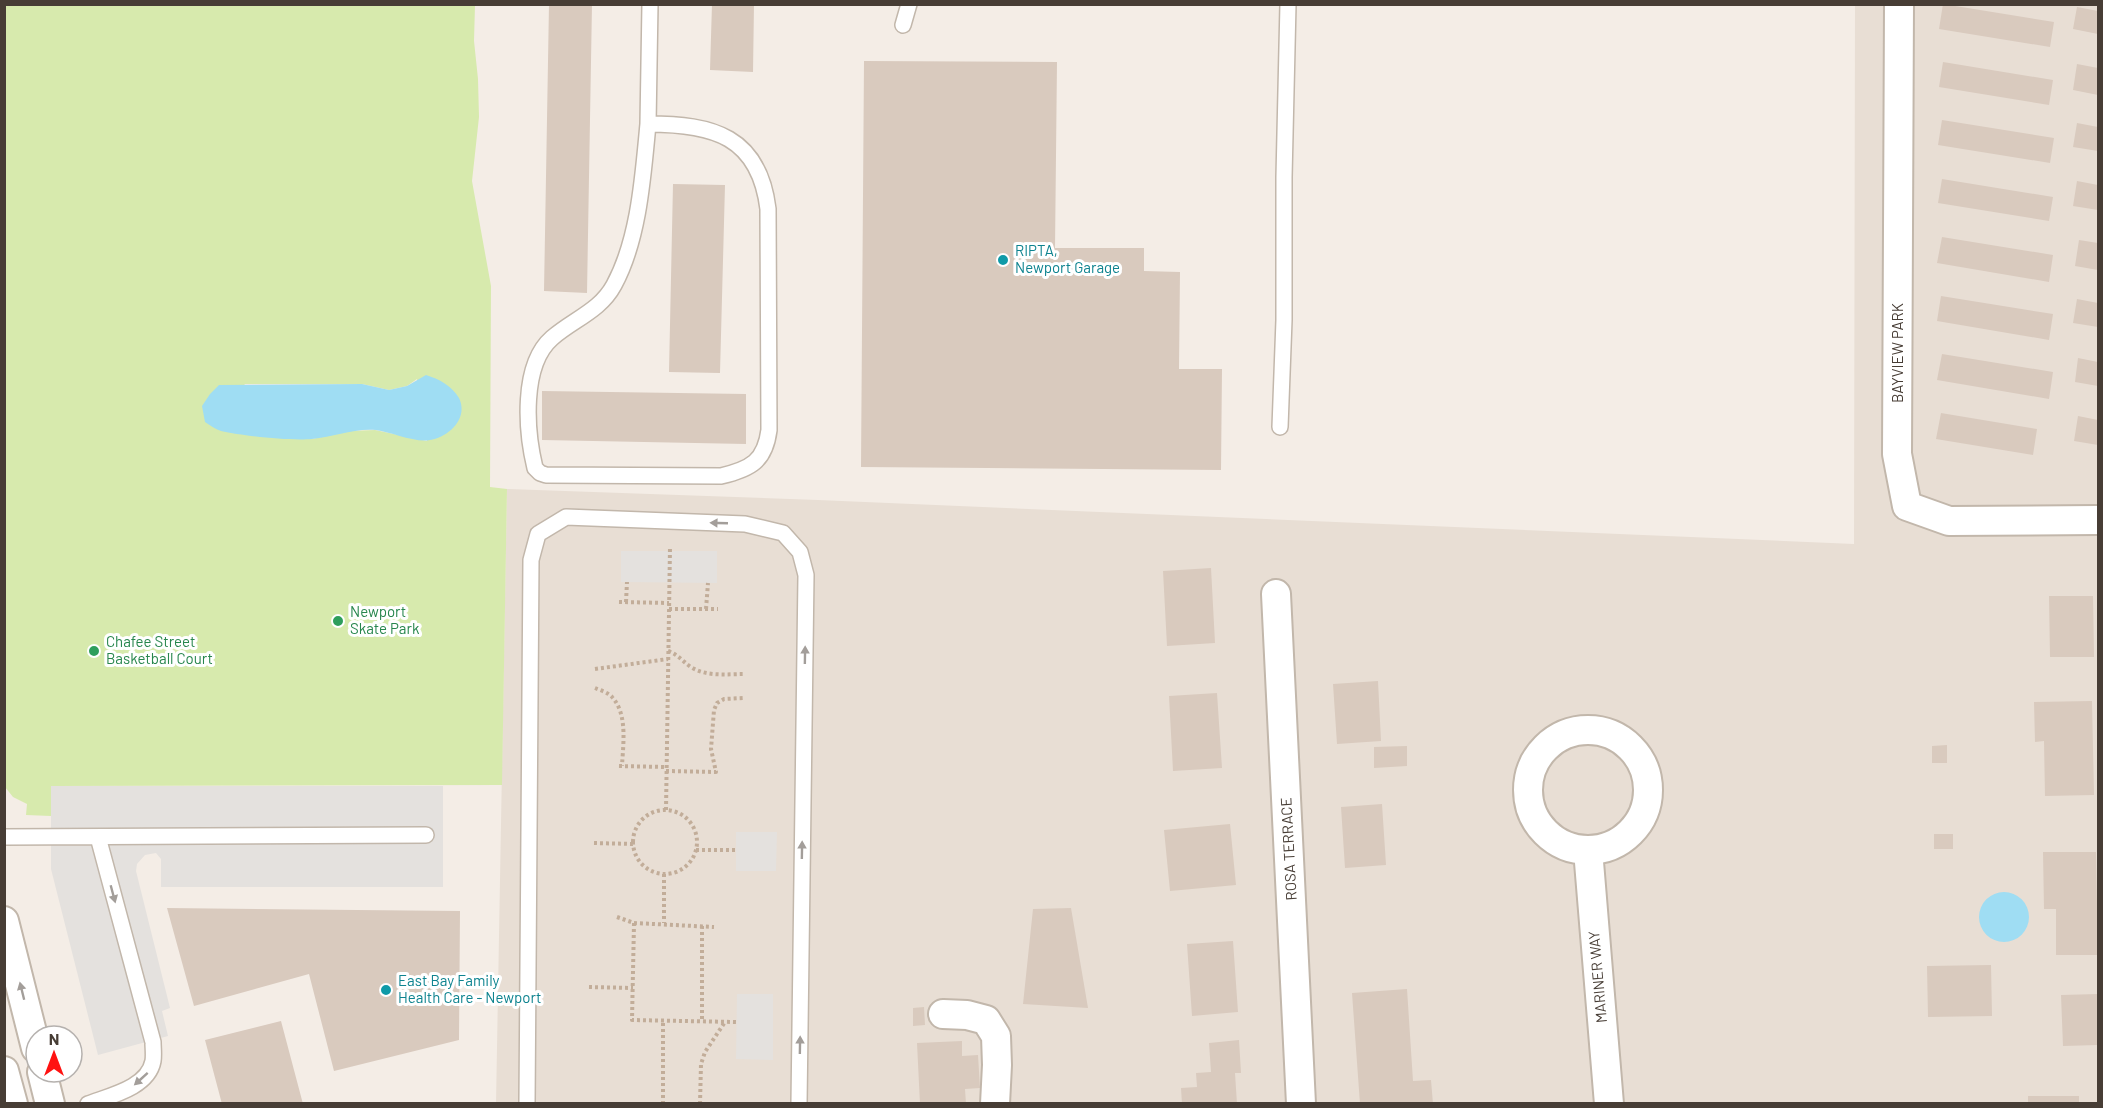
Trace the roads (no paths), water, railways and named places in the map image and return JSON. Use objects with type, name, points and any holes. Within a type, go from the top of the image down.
[{"type":"street","name":"BAYVIEW PARK","points":[[1899,4],[1897,454],[1907,506],[1949,521],[2098,520]]},
{"type":"street","name":"ROSA TERRACE","points":[[1276,594],[1301,1104]]},
{"type":"street","points":[[1590,730],[1608,733],[1623,741],[1636,754],[1645,770],[1648,789],[1646,808],[1637,825],[1624,838],[1607,847],[1588,850],[1568,847],[1551,838],[1538,823],[1530,805],[1528,786],[1532,767],[1543,750],[1557,739],[1573,732],[1590,730]]},
{"type":"street","name":"MARINER WAY","points":[[1588,850],[1609,1104]]},
{"type":"street","points":[[4,921],[30,1024]]},
{"type":"street","points":[[943,1014],[967,1015],[986,1020],[996,1036],[995,1104]]},
{"type":"street","points":[[4,1071],[13,1104]]},
{"type":"street","points":[[45,1084],[50,1104]]},
{"type":"lane","points":[[648,124],[678,124],[711,131],[740,147],[750,156],[762,179],[768,209],[768,442],[764,452],[748,467],[721,477],[546,475],[540,473],[536,468],[530,445],[530,384],[534,363],[544,346],[553,337],[594,310],[604,300],[620,273],[636,219],[648,124],[650,4]]},
{"type":"lane","points":[[903,25],[909,4]]},
{"type":"lane","points":[[1280,427],[1284,320],[1284,177],[1288,4]]},
{"type":"lane","points":[[527,1104],[531,560],[538,534],[566,517],[745,524],[783,532],[800,552],[806,574],[799,1104]]},
{"type":"lane","points":[[4,837],[426,835]]},
{"type":"lane","points":[[88,1104],[119,1093],[143,1079],[153,1063],[154,1054],[153,1042],[98,837]]},
{"type":"water","points":[[426,375],[440,381],[456,394],[459,398],[461,413],[459,420],[450,431],[437,438],[424,441],[376,430],[352,431],[303,439],[241,435],[221,431],[205,422],[202,406],[219,385],[362,384],[389,390],[407,386]]},
{"type":"water","points":[[2004,892],[2022,899],[2029,917],[2022,935],[2004,942],[1986,935],[1979,917],[1986,899]]},
{"type":"place","name":"RIPTA, Newport Garage","points":[[1003,260]]},
{"type":"place","name":"Newport Skate Park","points":[[338,621]]},
{"type":"place","name":"Chafee Street Basketball Court","points":[[94,651]]},
{"type":"place","name":"East Bay Family Health Care - Newport","points":[[386,990]]}]
